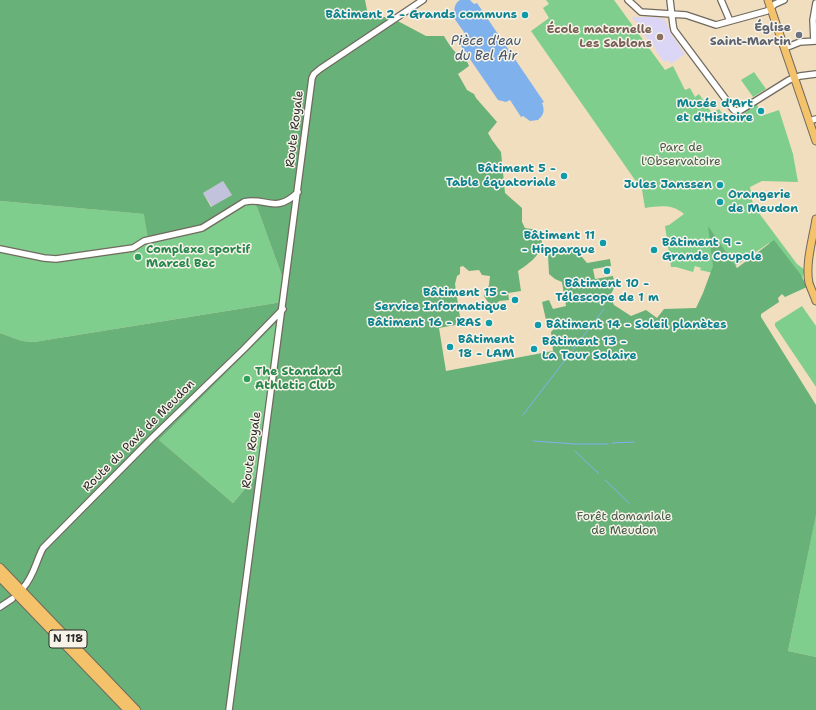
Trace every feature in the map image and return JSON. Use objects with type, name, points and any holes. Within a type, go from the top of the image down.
[{"type":"highway","name":"N 118","points":[[0,568],[136,710]]},
{"type":"highway","name":"N 118","points":[[0,577],[128,710]]},
{"type":"main road","points":[[768,0],[794,78],[813,120],[816,141]]},
{"type":"main road","points":[[815,297],[810,284],[809,272],[812,240],[816,220]]},
{"type":"street","name":"Route Royale","points":[[229,710],[283,309],[308,108],[314,74],[423,0]]},
{"type":"street","points":[[628,0],[641,12],[686,15],[716,25],[767,11],[775,4],[784,0]]},
{"type":"street","points":[[670,0],[674,30],[730,108],[736,111],[741,110],[788,80],[816,74]]},
{"type":"street","points":[[721,0],[730,21]]},
{"type":"street","points":[[785,48],[800,42],[815,41],[814,20],[816,3]]},
{"type":"street","points":[[0,249],[56,259],[134,248],[144,241],[202,228],[244,202],[250,200],[279,204],[298,192]]},
{"type":"street","name":"Route du Pavé de Meudon","points":[[23,588],[29,581],[37,559],[43,548],[283,309]]},
{"type":"street","points":[[0,607],[12,599]]},
{"type":"shaded area","name":"École maternelle Les Sablons","points":[[632,17],[653,17],[665,20],[671,34],[685,54],[671,64],[669,61],[663,61],[654,46],[653,47]]},
{"type":"shaded area","points":[[223,181],[232,195],[212,207],[203,193]]},
{"type":"green space","name":"Forêt domaniale de Meudon","points":[[0,0],[365,0],[368,15],[392,18],[426,36],[444,36],[456,53],[466,59],[469,66],[458,74],[467,90],[474,94],[497,122],[488,133],[501,152],[505,193],[522,208],[522,222],[525,228],[538,230],[542,241],[540,251],[537,255],[530,263],[518,271],[521,291],[508,293],[509,300],[499,301],[497,304],[491,305],[484,296],[489,285],[490,276],[482,275],[479,270],[469,271],[463,266],[460,267],[460,274],[457,276],[455,284],[461,324],[439,328],[446,371],[553,351],[551,332],[555,328],[555,323],[546,320],[542,302],[549,300],[553,309],[566,306],[562,282],[549,274],[548,255],[552,252],[562,255],[566,251],[573,249],[587,263],[610,259],[611,266],[593,269],[595,279],[613,276],[615,286],[610,296],[614,305],[631,316],[646,310],[657,318],[664,309],[696,308],[713,266],[708,226],[737,268],[774,240],[801,275],[807,287],[785,297],[782,294],[778,298],[779,302],[761,314],[761,317],[816,405],[816,515],[788,651],[816,657],[816,710],[0,710],[0,333],[22,341],[34,342],[276,303],[279,302],[282,276],[257,207],[255,204],[252,205],[249,202],[205,225],[148,239],[144,214],[0,201]],"holes":[[[223,181],[232,195],[211,207],[203,193]],[[281,318],[261,470],[233,503],[159,440]]]},
{"type":"green space","name":"Parc de l'Observatoire","points":[[546,0],[614,0],[665,70],[673,66],[685,90],[690,88],[695,97],[699,94],[712,113],[719,109],[725,117],[729,115],[731,118],[742,114],[757,104],[761,116],[779,110],[793,154],[798,182],[762,181],[750,187],[753,205],[797,264],[805,270],[799,287],[769,243],[734,267],[717,274],[700,270],[701,268],[695,266],[693,272],[671,267],[665,226],[669,225],[684,214],[670,207],[661,206],[645,208],[642,190],[531,31],[549,18],[543,8],[549,4]]},
{"type":"green space","points":[[754,72],[766,89],[753,97],[741,80]]},
{"type":"green space","name":"Complexe sportif Marcel Bec","points":[[0,201],[145,214],[148,238],[248,202],[252,205],[256,204],[282,276],[279,302],[34,342],[22,341],[0,333]]},
{"type":"green space","points":[[802,306],[816,326],[816,387],[775,326],[775,323]]},
{"type":"green space","name":"The Standard Athletic Club","points":[[281,317],[261,470],[233,503],[159,440]]},
{"type":"green space","points":[[816,514],[816,657],[788,651]]},
{"type":"water","name":"Pièce d'eau du Bel Air","points":[[460,0],[470,0],[474,4],[477,3],[544,102],[542,103],[542,116],[538,120],[530,121],[523,116],[521,117],[510,100],[506,102],[498,100],[461,46],[462,38],[466,35],[454,18],[456,17],[454,10],[455,5]]},
{"type":"waterway","points":[[523,415],[604,309]]},
{"type":"waterway","points":[[533,441],[575,444],[608,444]]},
{"type":"waterway","points":[[612,443],[634,442]]},
{"type":"waterway","points":[[575,451],[599,474]]},
{"type":"waterway","points":[[605,480],[630,504]]},
{"type":"place","name":"Bâtiment 2 - Grands communs","points":[[525,15]]},
{"type":"place","name":"Église Saint-Martin","points":[[799,35]]},
{"type":"place","name":"École maternelle Les Sablons","points":[[660,37]]},
{"type":"place","name":"Musée d'Art et d'Histoire","points":[[761,111]]},
{"type":"place","name":"Bâtiment 5 - Table équatoriale","points":[[564,176]]},
{"type":"place","name":"Jules Janssen","points":[[720,185]]},
{"type":"place","name":"Orangerie de Meudon","points":[[720,202]]},
{"type":"place","name":"Bâtiment 11 - Hipparque","points":[[603,243]]},
{"type":"place","name":"Bâtiment 9 - Grande Coupole","points":[[654,250]]},
{"type":"place","name":"Complexe sportif Marcel Bec","points":[[138,257]]},
{"type":"place","name":"Bâtiment 10 - Télescope de 1 m","points":[[607,271]]},
{"type":"place","name":"Bâtiment 15 - Service Informatique","points":[[515,300]]},
{"type":"place","name":"Bâtiment 16 - RAS","points":[[489,323]]},
{"type":"place","name":"Bâtiment 14 - Soleil planètes","points":[[538,325]]},
{"type":"place","name":"Bâtiment 18 - LAM","points":[[450,347]]},
{"type":"place","name":"Bâtiment 13 - La Tour Solaire","points":[[534,349]]},
{"type":"place","name":"The Standard Athletic Club","points":[[247,379]]}]
